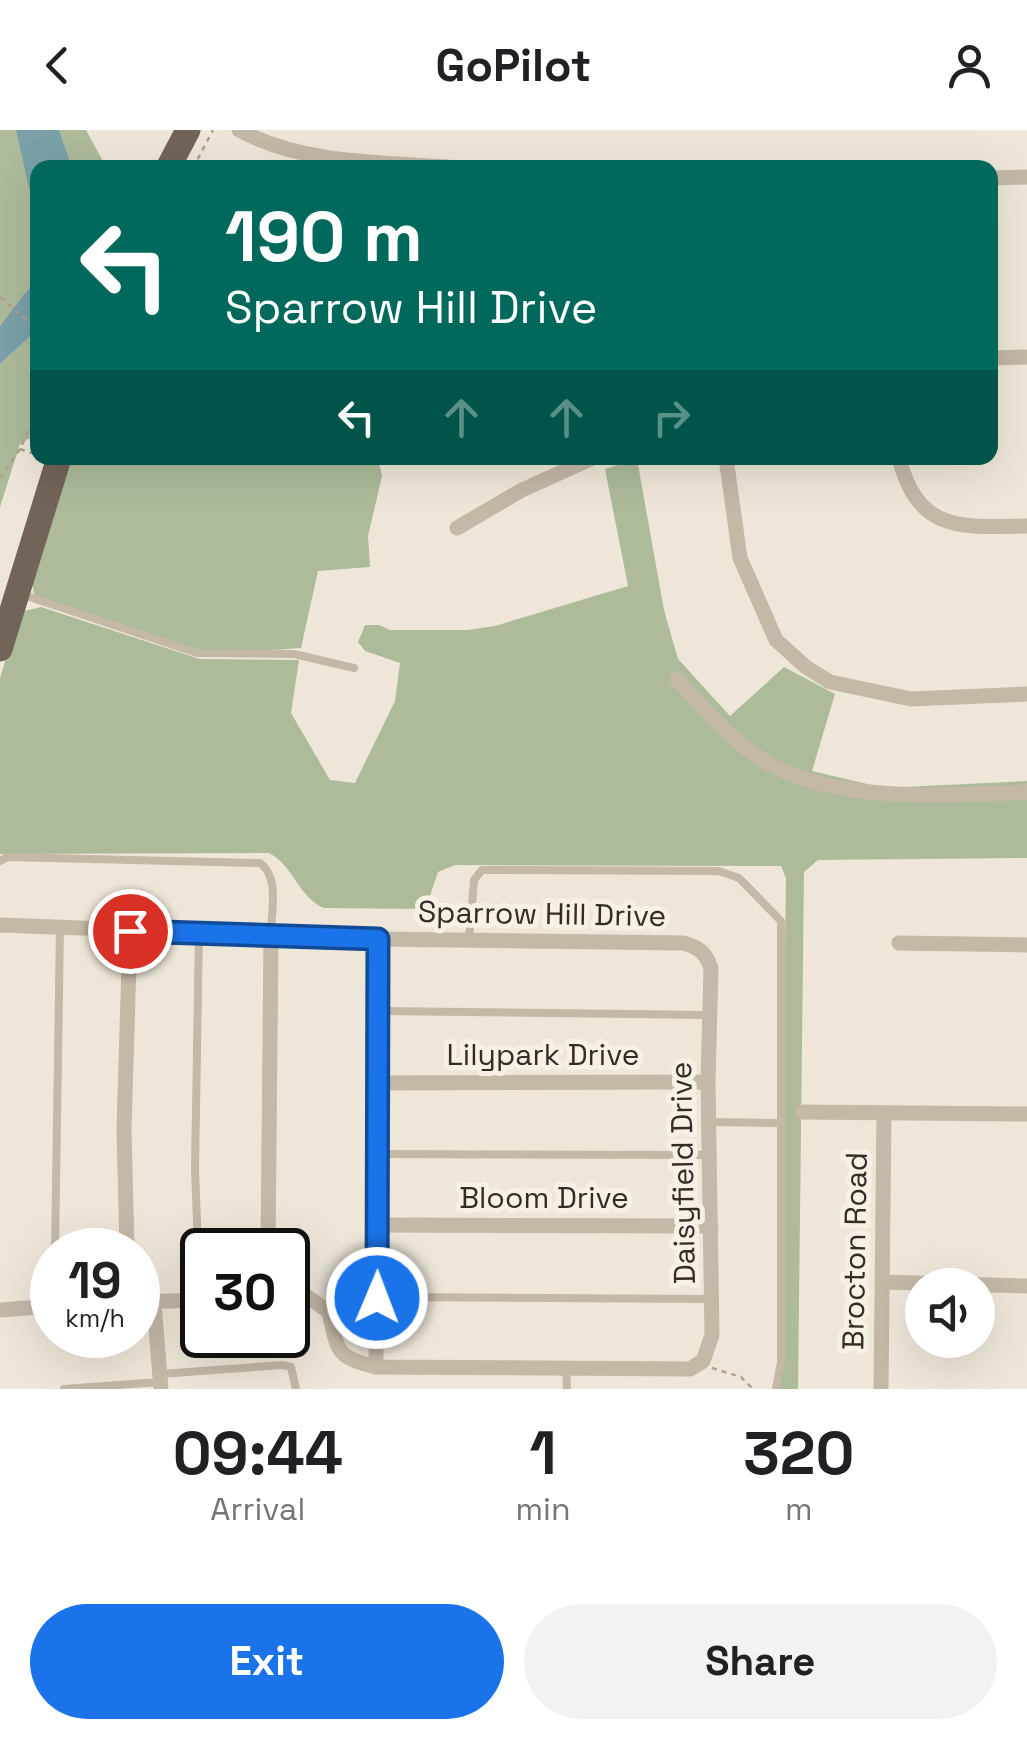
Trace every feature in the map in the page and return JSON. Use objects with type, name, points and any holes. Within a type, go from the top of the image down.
[{"type":"main road","points":[[172,160],[188,130]]},
{"type":"main road","points":[[0,648],[56,465]]},
{"type":"street","points":[[239,130],[284,150],[355,160]]},
{"type":"street","points":[[998,178],[1027,177]]},
{"type":"street","points":[[998,358],[1027,357]]},
{"type":"street","points":[[457,528],[522,490],[577,465]]},
{"type":"street","points":[[727,465],[740,558],[776,640],[806,667],[830,682],[911,699],[1027,694]]},
{"type":"street","points":[[902,465],[906,486],[924,509],[950,523],[1027,526]]},
{"type":"street","points":[[677,679],[718,725],[757,756],[786,772],[864,793],[1027,792]]},
{"type":"street","name":"Sparrow Hill Drive","points":[[0,924],[378,939],[684,943],[696,946],[711,968]]},
{"type":"street","points":[[127,1228],[124,1129],[130,931]]},
{"type":"street","points":[[268,1228],[271,934]]},
{"type":"street","points":[[376,1367],[378,939]]},
{"type":"street","points":[[899,944],[1027,944]]},
{"type":"street","name":"Daisyfield Drive","points":[[696,1365],[712,1335],[708,1082],[711,968]]},
{"type":"street","name":"Lilypark Drive","points":[[378,1083],[708,1082]]},
{"type":"street","points":[[802,1112],[1027,1114]]},
{"type":"street","name":"Brocton Road","points":[[881,1389],[884,1113]]},
{"type":"street","name":"Bloom Drive","points":[[378,1226],[711,1226]]},
{"type":"street","points":[[882,1282],[1027,1286]]},
{"type":"street","points":[[310,1298],[329,1312],[337,1350],[347,1360],[376,1367],[696,1365]]},
{"type":"street","points":[[0,1310],[30,1308]]},
{"type":"lane","points":[[17,593],[197,654],[294,654],[354,668]]},
{"type":"lane","points":[[0,861],[7,857],[260,863],[272,878],[271,934]]},
{"type":"lane","points":[[469,940],[474,880],[482,870],[719,871],[739,878],[781,920],[781,1362],[776,1389]]},
{"type":"lane","points":[[55,1228],[60,927]]},
{"type":"lane","points":[[197,1228],[194,1170],[199,932]]},
{"type":"lane","points":[[378,1011],[710,1015]]},
{"type":"lane","points":[[709,1122],[781,1123]]},
{"type":"lane","points":[[378,1154],[710,1156]]},
{"type":"lane","points":[[377,1298],[712,1298]]},
{"type":"lane","points":[[64,1389],[161,1382],[282,1365],[291,1367],[296,1389]]},
{"type":"lane","points":[[566,1368],[567,1389]]},
{"type":"path","points":[[197,160],[213,130]]},
{"type":"path","points":[[1,298],[30,323]]},
{"type":"path","points":[[0,478],[30,427]]},
{"type":"path","points":[[20,449],[30,453]]},
{"type":"path","points":[[696,1365],[742,1377],[754,1389]]},
{"type":"green space","points":[[0,130],[16,130],[30,181],[30,284],[0,326]]},
{"type":"green space","points":[[59,130],[86,130],[102,160],[70,160]]},
{"type":"green space","points":[[30,336],[30,438],[20,444],[0,507],[0,364]]},
{"type":"green space","points":[[67,465],[380,465],[382,476],[368,536],[370,567],[318,571],[301,648],[202,651],[45,600],[34,594],[32,582]]},
{"type":"green space","points":[[638,465],[664,610],[678,659],[730,716],[784,667],[835,694],[812,771],[884,788],[1027,781],[1027,858],[818,860],[804,872],[798,1389],[776,1389],[786,878],[781,866],[455,865],[438,872],[428,902],[419,909],[324,908],[308,897],[285,866],[269,853],[0,854],[0,678],[20,612],[41,607],[200,659],[299,660],[291,713],[330,780],[355,783],[395,701],[400,663],[365,651],[358,642],[365,625],[390,630],[495,626],[628,586],[605,469]]},
{"type":"water","points":[[16,130],[59,130],[70,160],[30,160],[30,192]]},
{"type":"water","points":[[30,285],[30,336],[0,364],[0,326]]},
{"type":"route","points":[[130,931],[378,939],[377,1298]]}]
